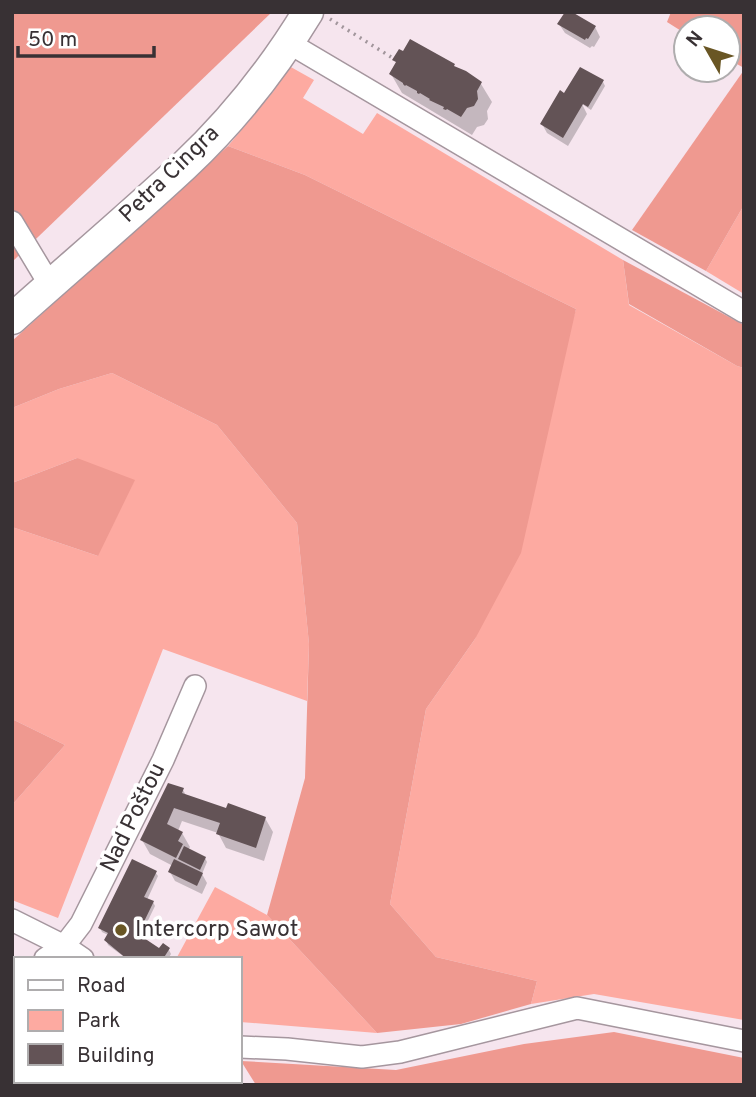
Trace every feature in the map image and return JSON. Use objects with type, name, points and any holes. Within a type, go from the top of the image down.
[{"type":"street","name":"Petra Cingra","points":[[12,319],[186,165],[239,107],[289,43],[319,15]]},
{"type":"street","points":[[289,43],[744,313]]},
{"type":"street","points":[[12,222],[50,285]]},
{"type":"street","name":"Nad Poštou","points":[[64,946],[81,924],[163,760],[195,686]]},
{"type":"street","points":[[12,920],[35,930],[80,957]]},
{"type":"street","points":[[48,957],[64,946]]},
{"type":"street","points":[[242,1047],[362,1057],[400,1052],[578,1008],[744,1041]]},
{"type":"path","points":[[319,15],[391,57]]},
{"type":"green space","points":[[289,66],[314,80],[303,98],[363,134],[377,113],[623,260],[629,305],[744,368],[744,1020],[594,994],[531,1004],[537,981],[436,957],[390,904],[426,709],[475,639],[576,309],[305,175],[228,146],[273,92]]},
{"type":"green space","points":[[744,205],[744,294],[706,271]]},
{"type":"green space","points":[[112,373],[217,425],[297,523],[309,644],[307,701],[163,649],[58,918],[12,900],[12,805],[65,745],[12,719],[12,527],[98,556],[77,458],[12,483],[12,408],[59,389]]},
{"type":"green space","points":[[215,887],[267,915],[377,1033],[242,1022],[242,957],[177,957]]},
{"type":"green space","points":[[14,994],[14,1083],[202,1085],[12,1085]]},
{"type":"shaded area","points":[[12,12],[272,12],[12,262]]},
{"type":"shaded area","points":[[671,12],[744,12],[744,68],[742,14],[672,14],[672,25],[667,22]]},
{"type":"shaded area","points":[[744,70],[744,205],[706,271],[632,230],[734,84],[742,84]]},
{"type":"shaded area","points":[[228,146],[305,175],[576,309],[521,553],[475,639],[426,709],[390,904],[436,957],[537,981],[531,1004],[461,1024],[377,1033],[267,915],[305,778],[309,644],[297,523],[217,425],[112,373],[59,389],[12,408],[12,341]]},
{"type":"shaded area","points":[[623,260],[744,325],[744,368],[629,304]]},
{"type":"shaded area","points":[[77,458],[135,480],[98,556],[12,527],[12,483]]},
{"type":"shaded area","points":[[12,719],[65,745],[12,805]]},
{"type":"shaded area","points":[[614,1032],[744,1058],[744,1085],[256,1085],[242,1063],[396,1070],[524,1044]]},
{"type":"building","points":[[565,12],[572,12],[596,26],[588,39],[585,40],[557,24]]},
{"type":"building","points":[[410,39],[482,82],[474,106],[467,108],[461,117],[443,109],[444,107],[389,74],[396,62],[392,60],[399,49],[403,51]]},
{"type":"building","points":[[580,67],[604,80],[588,107],[583,104],[563,138],[540,124],[560,90],[564,93]]},
{"type":"building","points":[[168,783],[184,788],[182,793],[226,808],[228,803],[266,817],[256,848],[216,834],[220,823],[174,808],[167,824],[183,832],[178,841],[183,844],[176,858],[140,840]]},
{"type":"building","points":[[184,846],[206,857],[200,870],[178,859]]},
{"type":"building","points":[[132,859],[157,871],[144,897],[154,901],[138,934],[159,948],[163,943],[170,948],[164,957],[125,957],[104,940],[108,933],[98,928]]},
{"type":"building","points":[[174,859],[203,873],[197,886],[168,872]]},
{"type":"place","name":"Intercorp Sawot","points":[[121,930]]}]
